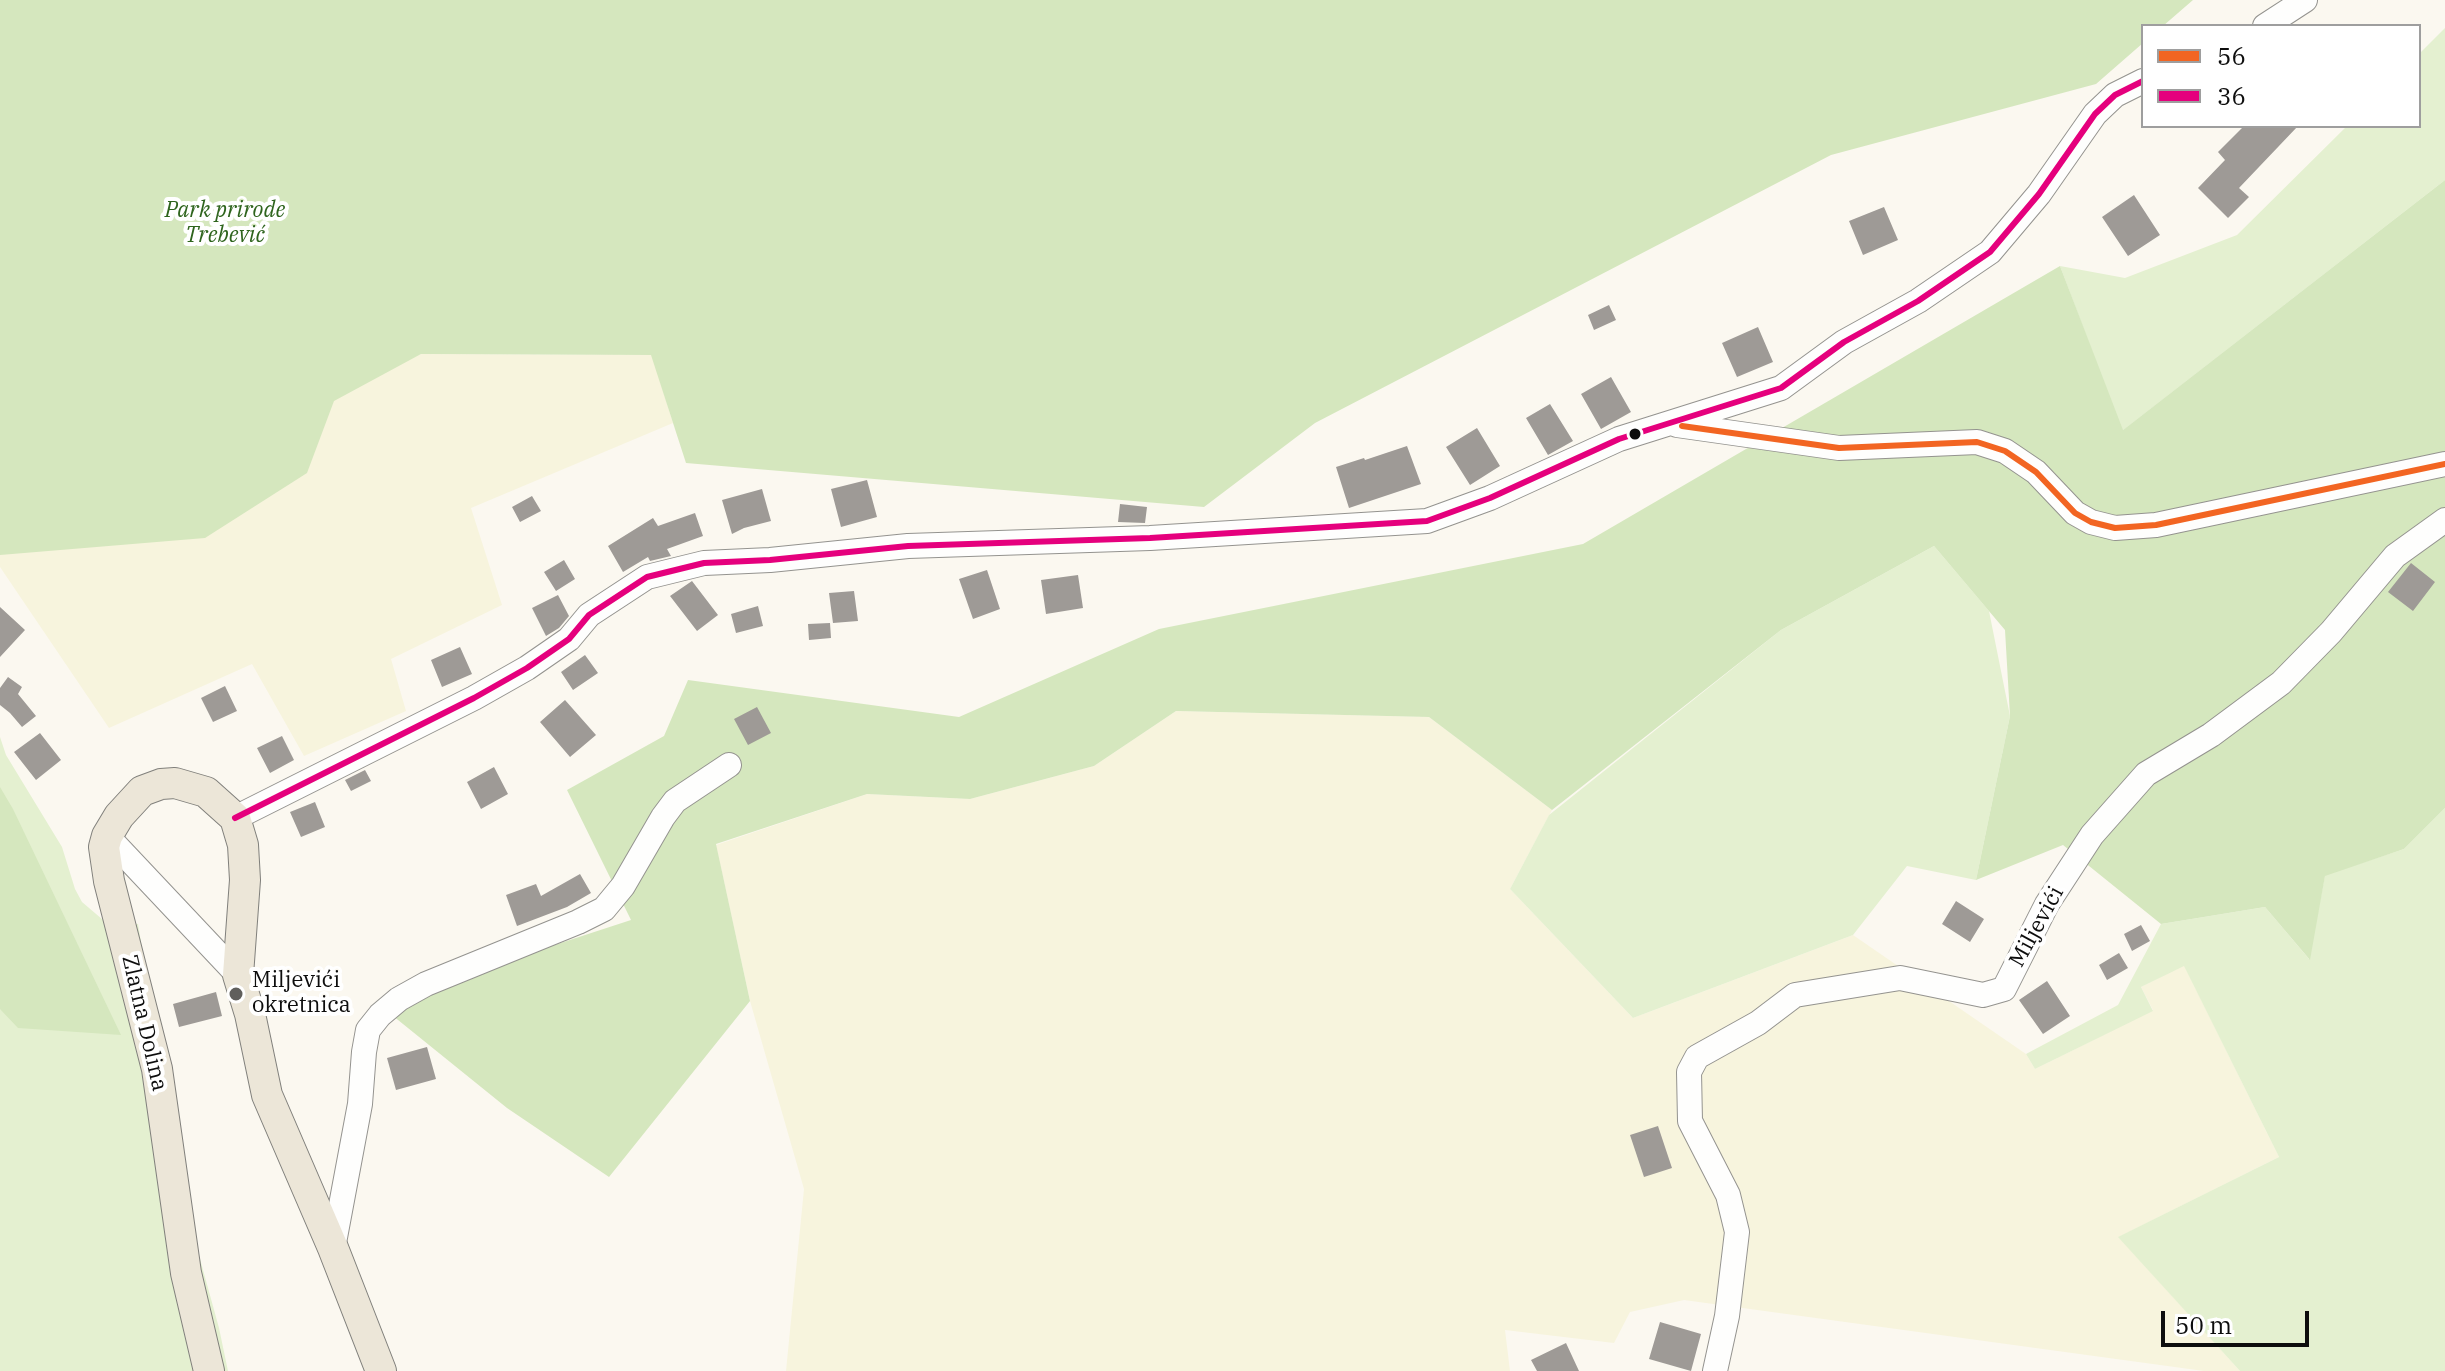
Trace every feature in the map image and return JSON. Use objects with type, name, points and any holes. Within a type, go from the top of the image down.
[{"type":"main road","points":[[107,836],[119,816],[142,791],[161,784],[175,783],[206,792],[235,818],[243,845],[245,880],[238,975],[250,1014],[267,1095],[333,1248],[381,1371]]},
{"type":"main road","name":"Zlatna Dolina","points":[[107,836],[104,847],[109,881],[157,1069],[186,1273],[209,1371]]},
{"type":"street","points":[[2268,24],[2305,0]]},
{"type":"street","points":[[235,818],[474,698],[527,668],[569,639],[589,615],[647,577],[704,563],[770,560],[908,546],[1150,538],[1427,521],[1490,498],[1619,439],[1781,388],[1844,342],[1918,301],[1990,252],[2039,194],[2095,114],[2115,95],[2141,82]]},
{"type":"street","points":[[1667,424],[1839,448],[1977,442],[2005,451],[2036,472],[2075,513],[2091,522],[2115,528],[2156,525],[2445,464]]},
{"type":"street","name":"Miljevići","points":[[1715,1371],[1727,1316],[1737,1232],[1728,1195],[1690,1121],[1689,1072],[1697,1057],[1758,1023],[1795,995],[1900,978],[1983,995],[2004,989],[2047,904],[2092,835],[2146,774],[2211,735],[2281,683],[2331,632],[2395,556],[2445,520]]},
{"type":"street","points":[[333,1248],[360,1104],[368,1030],[380,1015],[399,999],[426,984],[604,909],[623,886],[675,801],[729,765]]},
{"type":"street","points":[[107,836],[238,975]]},
{"type":"shaded area","points":[[421,354],[652,355],[673,423],[471,508],[502,605],[391,659],[406,711],[304,756],[252,664],[109,728],[0,567],[0,555],[329,392]]},
{"type":"shaded area","points":[[1176,711],[1429,717],[1552,810],[1510,889],[1633,1018],[1853,935],[2026,1054],[2035,1069],[2153,1010],[2141,987],[2184,965],[2279,1157],[2119,1237],[2240,1371],[2204,1371],[1684,1300],[1630,1312],[1614,1343],[1505,1330],[1510,1371],[786,1371],[804,1189],[750,1001],[716,845],[867,794],[970,799],[1094,766]]},
{"type":"green space","name":"Park prirode Trebević","points":[[0,0],[2193,0],[2165,24],[2141,24],[2141,45],[2096,84],[1831,155],[1315,423],[1204,507],[686,463],[651,355],[421,354],[334,401],[307,473],[205,538],[0,555]]},
{"type":"green space","points":[[2445,28],[2445,180],[2122,431],[2060,266],[2125,278],[2237,235],[2345,128],[2421,128],[2421,52]]},
{"type":"green space","points":[[2445,180],[2445,808],[2404,849],[2325,876],[2310,960],[2265,907],[2161,924],[2063,845],[1976,880],[2010,716],[2005,630],[1934,546],[1781,630],[1552,810],[1429,717],[1176,711],[1094,766],[970,799],[867,794],[716,844],[750,1001],[609,1177],[507,1108],[377,1003],[631,920],[567,790],[664,736],[688,680],[959,717],[1159,629],[1583,544],[2060,266],[2123,430]]},
{"type":"green space","points":[[1934,546],[1989,611],[2010,716],[1976,880],[1907,866],[1853,935],[1633,1018],[1510,889],[1549,815],[1781,630]]},
{"type":"green space","points":[[0,737],[6,755],[62,847],[82,902],[109,925],[138,924],[197,1248],[228,1371],[0,1371]]},
{"type":"green space","points":[[0,787],[121,1035],[18,1028],[0,1009]]},
{"type":"green space","points":[[2445,808],[2445,1371],[2240,1371],[2118,1237],[2279,1157],[2184,966],[2141,987],[2153,1011],[2035,1069],[2026,1054],[2118,1005],[2161,924],[2265,907],[2309,959],[2325,875],[2404,849]]},
{"type":"building","points":[[2242,128],[2296,128],[2239,188],[2249,197],[2228,218],[2198,188],[2225,160],[2218,152]]},
{"type":"building","points":[[2134,195],[2160,235],[2128,256],[2102,217]]},
{"type":"building","points":[[1884,207],[1898,240],[1863,255],[1849,221]]},
{"type":"building","points":[[1609,305],[1616,320],[1594,330],[1588,315]]},
{"type":"building","points":[[1758,327],[1773,362],[1737,377],[1722,343]]},
{"type":"building","points":[[1611,377],[1631,412],[1601,429],[1581,394]]},
{"type":"building","points":[[1550,404],[1573,441],[1548,455],[1526,418]]},
{"type":"building","points":[[1477,428],[1500,466],[1470,485],[1446,447]]},
{"type":"building","points":[[1407,446],[1421,484],[1349,508],[1336,467]]},
{"type":"building","points":[[867,480],[877,517],[841,527],[831,489]]},
{"type":"building","points":[[762,489],[771,521],[732,534],[722,500]]},
{"type":"building","points":[[532,496],[541,511],[520,522],[512,507]]},
{"type":"building","points":[[1120,504],[1147,507],[1145,523],[1118,522]]},
{"type":"building","points":[[695,513],[703,536],[667,549],[671,556],[650,561],[648,557],[623,572],[608,546],[653,518],[658,526]]},
{"type":"building","points":[[564,560],[575,579],[556,591],[544,572]]},
{"type":"building","points":[[2411,563],[2435,582],[2413,611],[2388,592]]},
{"type":"building","points":[[987,570],[1000,609],[973,619],[959,579]]},
{"type":"building","points":[[1078,575],[1083,608],[1046,614],[1041,580]]},
{"type":"building","points":[[692,581],[718,615],[697,631],[670,596]]},
{"type":"building","points":[[854,591],[858,621],[833,623],[829,593]]},
{"type":"building","points":[[558,595],[569,616],[559,628],[546,636],[532,608]]},
{"type":"building","points":[[758,606],[763,626],[736,633],[731,614]]},
{"type":"building","points":[[0,607],[25,630],[0,657]]},
{"type":"building","points":[[830,623],[831,638],[809,640],[808,624]]},
{"type":"building","points":[[460,647],[472,674],[442,687],[431,660]]},
{"type":"building","points":[[585,655],[598,673],[573,690],[561,672]]},
{"type":"building","points":[[8,677],[22,687],[18,694],[36,716],[22,727],[0,705],[0,688]]},
{"type":"building","points":[[225,686],[237,711],[213,722],[201,698]]},
{"type":"building","points":[[565,700],[596,735],[570,757],[540,722]]},
{"type":"building","points":[[757,707],[771,733],[748,745],[734,719]]},
{"type":"building","points":[[40,733],[61,760],[36,780],[14,752]]},
{"type":"building","points":[[282,736],[294,760],[270,773],[257,748]]},
{"type":"building","points":[[494,767],[508,794],[481,809],[467,782]]},
{"type":"building","points":[[365,770],[371,781],[351,791],[345,780]]},
{"type":"building","points":[[315,802],[325,827],[301,837],[290,812]]},
{"type":"building","points":[[580,874],[591,893],[567,907],[517,926],[506,895],[536,884],[541,896]]},
{"type":"building","points":[[1956,901],[1984,919],[1970,942],[1942,924]]},
{"type":"building","points":[[2141,925],[2150,941],[2132,951],[2124,934]]},
{"type":"building","points":[[2119,953],[2128,968],[2107,980],[2099,965]]},
{"type":"building","points":[[2047,981],[2070,1016],[2043,1034],[2019,1000]]},
{"type":"building","points":[[216,992],[222,1016],[179,1027],[173,1004]]},
{"type":"building","points":[[427,1047],[436,1079],[396,1090],[387,1058]]},
{"type":"building","points":[[1658,1126],[1672,1168],[1644,1177],[1630,1135]]},
{"type":"building","points":[[1660,1322],[1701,1334],[1691,1371],[1649,1359]]},
{"type":"building","points":[[1566,1343],[1579,1371],[1537,1371],[1531,1360]]},
{"type":"transit line","name":"36","points":[[235,818],[474,698],[527,668],[569,639],[589,615],[647,577],[704,563],[770,560],[908,546],[1150,538],[1427,521],[1490,498],[1619,439],[1781,388],[1844,342],[1918,301],[1990,252],[2039,194],[2095,114],[2115,95],[2141,82]]},
{"type":"transit line","name":"56","points":[[1682,426],[1839,448],[1977,442],[2005,451],[2036,472],[2075,513],[2091,522],[2115,528],[2156,525],[2445,464]]},
{"type":"place","name":"Miljevići okretnica","points":[[236,994]]}]
